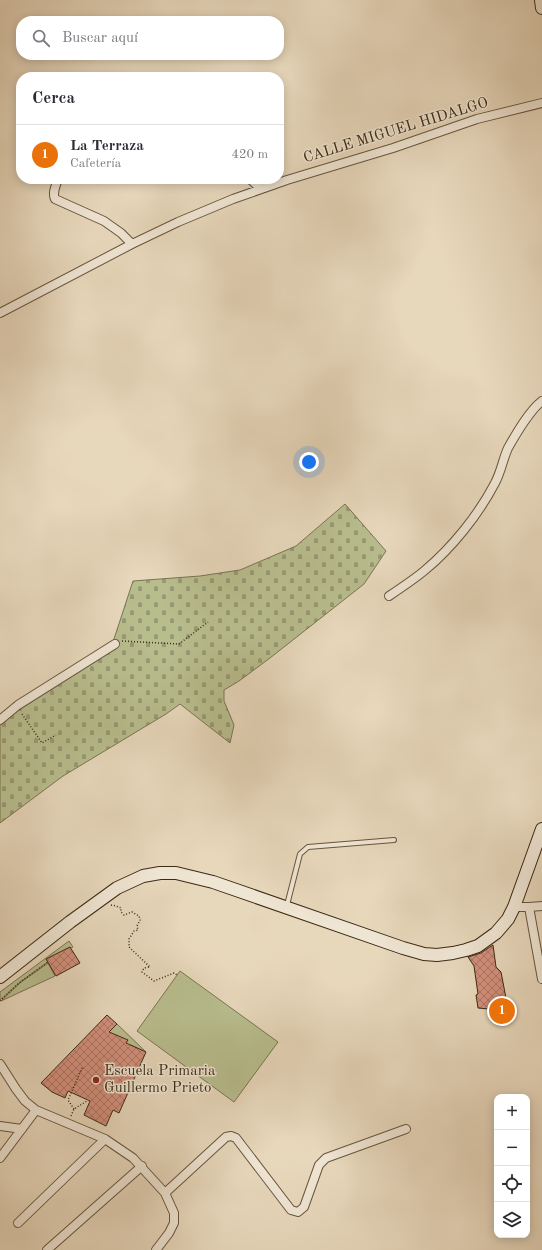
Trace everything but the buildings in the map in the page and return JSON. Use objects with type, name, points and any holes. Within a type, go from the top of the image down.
[{"type":"main road","points":[[541,0],[542,8]]},
{"type":"main road","points":[[0,976],[70,922],[122,885],[143,876],[160,873],[176,873],[213,882],[424,954],[437,955],[466,950],[478,946],[503,926],[514,907],[542,829]]},
{"type":"street","name":"CALLE MIGUEL HIDALGO","points":[[284,182],[393,148],[477,119],[542,103]]},
{"type":"street","points":[[56,184],[53,196],[55,199],[108,224],[121,233],[132,244]]},
{"type":"street","points":[[256,184],[261,189]]},
{"type":"street","name":"CALLE MIGUEL HIDALGO","points":[[0,313],[132,244],[178,222],[226,202],[277,184]]},
{"type":"street","points":[[389,596],[425,570],[448,548],[471,520],[496,482],[508,448],[534,408],[542,401]]},
{"type":"street","points":[[0,720],[18,705],[115,644]]},
{"type":"street","points":[[514,907],[542,906]]},
{"type":"street","points":[[529,907],[542,979]]},
{"type":"street","points":[[0,1064],[16,1089],[36,1110],[105,1139],[127,1153],[142,1166],[165,1193],[174,1213],[174,1223],[169,1233],[156,1250]]},
{"type":"street","points":[[0,1158],[36,1110]]},
{"type":"street","points":[[0,1126],[22,1129]]},
{"type":"street","points":[[165,1193],[226,1137],[231,1136],[236,1138],[291,1210],[298,1212],[304,1207],[319,1165],[326,1158],[406,1129]]},
{"type":"street","points":[[18,1222],[105,1139]]},
{"type":"street","points":[[47,1250],[142,1166]]},
{"type":"lane","points":[[286,908],[300,854],[308,847],[394,840]]},
{"type":"path","points":[[115,644],[119,641],[179,644],[208,622]]},
{"type":"path","points":[[18,705],[21,713],[42,743],[56,735]]},
{"type":"path","points":[[103,899],[111,905],[121,908],[121,912],[124,915],[132,912],[139,916],[140,920],[137,926],[138,930],[134,931],[129,939],[129,947],[150,967],[144,968],[142,972],[154,981],[174,973],[177,975]]},
{"type":"path","points":[[0,1001],[19,983],[48,962]]},
{"type":"path","points":[[74,1109],[68,1100],[78,1079],[82,1066]]},
{"type":"path","points":[[68,1123],[74,1109],[88,1101]]},
{"type":"green space","points":[[345,504],[386,551],[364,584],[270,658],[224,690],[224,701],[234,725],[230,743],[180,704],[63,776],[0,823],[0,725],[19,710],[117,648],[114,639],[133,581],[200,576],[240,570],[296,546]]},
{"type":"green space","points":[[69,941],[73,947],[47,959],[48,962],[20,982],[0,1000],[0,992]]},
{"type":"green space","points":[[48,963],[55,976],[1,1001],[20,983]]},
{"type":"green space","points":[[180,971],[278,1042],[234,1102],[137,1031]]},
{"type":"green space","points":[[117,1024],[146,1052],[131,1045],[106,1102],[106,1028],[110,1031]]},
{"type":"place","name":"La Terraza","points":[[502,1011]]},
{"type":"place","name":"Escuela Primaria Guillermo Prieto","points":[[96,1080]]}]
